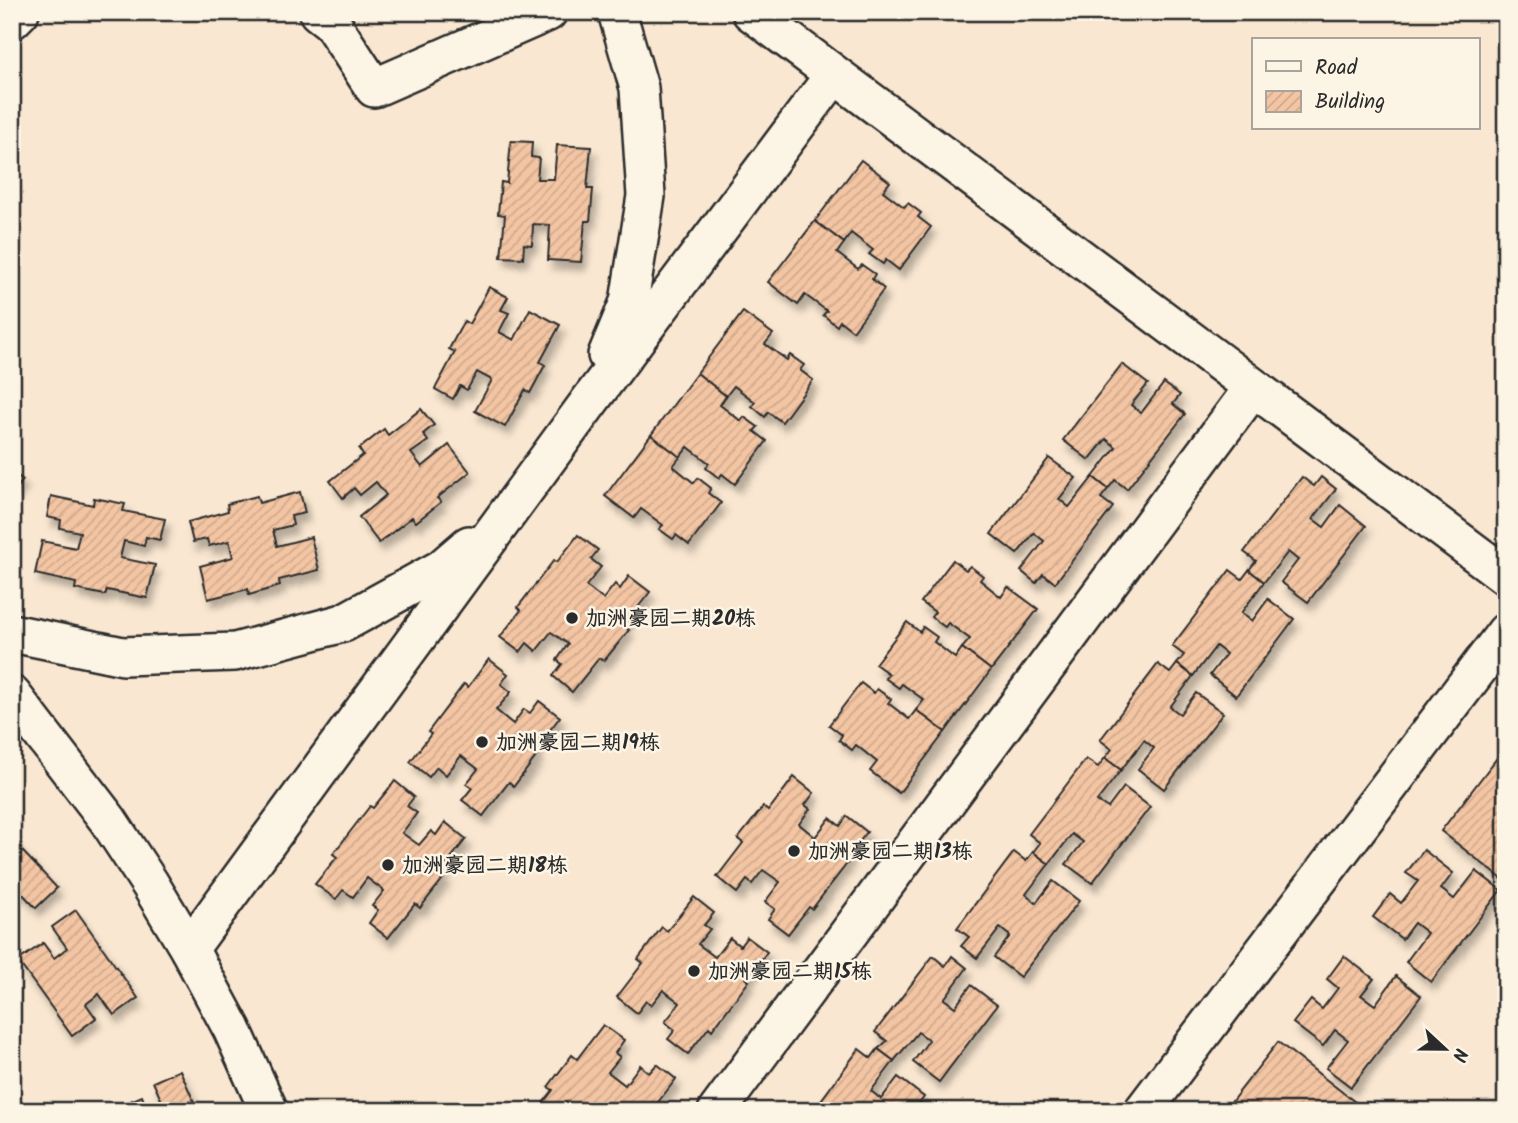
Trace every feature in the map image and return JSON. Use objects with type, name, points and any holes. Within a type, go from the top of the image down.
[{"type":"lane","points":[[12,20],[20,12]]},
{"type":"lane","points":[[318,12],[331,22],[374,88],[548,12]]},
{"type":"lane","points":[[589,402],[629,302],[646,196],[639,89],[617,12]]},
{"type":"lane","points":[[751,12],[1506,576]]},
{"type":"lane","points":[[189,949],[589,402],[834,75]]},
{"type":"lane","points":[[717,1111],[1254,388]]},
{"type":"lane","points":[[12,633],[123,656],[235,652],[343,622],[441,569],[516,503]]},
{"type":"lane","points":[[1143,1111],[1506,632]]},
{"type":"lane","points":[[12,695],[108,820],[150,884],[232,1029],[269,1111]]},
{"type":"building","points":[[511,141],[532,142],[531,157],[539,158],[537,179],[554,179],[557,145],[591,147],[587,189],[593,189],[590,221],[585,221],[581,262],[548,260],[550,225],[533,224],[532,245],[524,244],[523,258],[501,257],[505,215],[498,214],[501,182],[507,183]]},
{"type":"building","points":[[861,160],[890,182],[883,191],[904,207],[908,203],[921,213],[918,217],[931,227],[899,270],[886,260],[883,264],[869,254],[873,250],[851,233],[844,243],[815,221]]},
{"type":"building","points":[[815,221],[844,243],[837,253],[858,269],[862,265],[875,274],[872,279],[884,289],[853,331],[840,321],[837,326],[823,315],[827,311],[805,295],[798,305],[768,282]]},
{"type":"building","points":[[489,287],[508,297],[501,310],[509,313],[499,332],[514,340],[530,309],[560,325],[540,362],[545,365],[530,393],[525,390],[505,427],[475,411],[492,380],[477,372],[467,390],[460,386],[453,399],[435,389],[455,352],[449,349],[464,321],[469,324]]},
{"type":"building","points":[[743,312],[773,334],[765,344],[787,360],[790,355],[804,365],[800,370],[813,380],[782,422],[768,412],[765,417],[752,406],[755,402],[734,386],[726,396],[697,373]]},
{"type":"building","points":[[1122,364],[1148,384],[1131,405],[1141,413],[1164,383],[1180,395],[1173,404],[1185,414],[1127,489],[1115,480],[1108,489],[1093,477],[1116,447],[1106,439],[1089,460],[1063,440]]},
{"type":"building","points":[[697,373],[726,396],[720,405],[741,421],[744,417],[758,427],[754,431],[767,441],[735,484],[722,474],[719,478],[706,468],[709,463],[688,447],[680,457],[651,435]]},
{"type":"building","points":[[421,409],[434,425],[423,434],[428,441],[411,453],[422,467],[449,445],[470,472],[437,498],[441,502],[416,522],[412,517],[379,543],[359,517],[386,495],[376,482],[360,495],[354,488],[343,498],[330,481],[363,455],[359,449],[384,429],[388,435]]},
{"type":"building","points":[[651,435],[680,457],[673,466],[694,483],[698,478],[711,488],[708,493],[721,503],[689,545],[676,535],[673,539],[659,529],[663,525],[641,509],[634,518],[605,496]]},
{"type":"building","points":[[1049,458],[1076,478],[1059,499],[1069,507],[1093,477],[1108,489],[1101,498],[1113,507],[1055,583],[1043,574],[1036,583],[1021,571],[1044,541],[1034,533],[1017,554],[991,534]]},
{"type":"building","points":[[12,472],[23,480],[12,495]]},
{"type":"building","points":[[1302,477],[1314,486],[1321,477],[1336,489],[1313,519],[1324,527],[1340,505],[1366,526],[1308,602],[1281,582],[1298,560],[1288,552],[1264,582],[1249,570],[1256,561],[1244,552]]},
{"type":"building","points":[[300,492],[305,513],[291,516],[293,525],[273,530],[277,546],[311,537],[319,570],[279,580],[280,586],[249,595],[248,589],[208,599],[200,566],[233,557],[229,541],[209,546],[207,539],[193,542],[188,522],[228,511],[227,504],[257,496],[259,503]]},
{"type":"building","points":[[51,496],[93,505],[94,498],[125,504],[123,511],[165,519],[160,540],[146,537],[144,546],[124,541],[120,558],[155,565],[147,598],[107,590],[105,595],[75,589],[76,583],[35,574],[42,541],[76,548],[80,532],[60,528],[61,520],[47,517]]},
{"type":"building","name":"加洲豪园二期20栋","points":[[578,535],[598,550],[591,559],[601,567],[586,586],[603,599],[615,584],[620,589],[629,576],[650,592],[623,626],[629,630],[604,661],[599,658],[572,692],[553,676],[562,664],[557,660],[568,644],[551,632],[536,651],[527,643],[520,652],[500,637],[521,610],[518,607],[554,560],[557,562]]},
{"type":"building","points":[[953,560],[966,570],[970,566],[983,576],[980,580],[1001,597],[1008,587],[1038,609],[991,670],[962,648],[970,639],[948,623],[945,627],[931,617],[935,612],[921,602]]},
{"type":"building","points":[[1230,570],[1242,579],[1249,570],[1264,582],[1241,613],[1252,621],[1268,599],[1294,619],[1236,696],[1210,675],[1226,654],[1216,646],[1193,676],[1177,664],[1184,655],[1172,646]]},
{"type":"building","points":[[907,622],[920,632],[923,627],[937,637],[934,642],[955,658],[962,648],[991,670],[945,732],[916,710],[924,700],[902,684],[899,688],[885,678],[889,674],[875,664]]},
{"type":"building","name":"加洲豪园二期19栋","points":[[489,659],[508,674],[501,684],[511,692],[496,710],[513,724],[524,709],[530,713],[539,701],[560,717],[534,750],[538,754],[514,786],[509,782],[483,816],[462,800],[472,788],[466,784],[478,769],[461,756],[446,775],[437,767],[429,777],[410,762],[431,734],[428,732],[464,684],[468,687]]},
{"type":"building","points":[[1158,664],[1170,673],[1177,664],[1193,676],[1170,707],[1180,714],[1196,693],[1223,713],[1164,789],[1138,769],[1154,748],[1144,740],[1121,770],[1105,758],[1112,749],[1100,740]]},
{"type":"building","points":[[861,683],[874,693],[877,689],[891,699],[888,703],[909,719],[916,710],[945,732],[899,793],[870,771],[877,762],[856,745],[852,750],[839,740],[842,735],[829,725]]},
{"type":"building","points":[[1503,750],[1506,753],[1506,882],[1441,831]]},
{"type":"building","points":[[1105,758],[1121,770],[1097,801],[1108,808],[1124,787],[1150,807],[1092,883],[1066,864],[1083,842],[1072,834],[1049,864],[1033,852],[1040,843],[1029,834],[1086,759],[1098,767]]},
{"type":"building","name":"加洲豪园二期13栋","points":[[794,777],[814,793],[805,805],[810,809],[799,824],[815,837],[830,818],[840,826],[847,816],[867,832],[846,859],[849,861],[812,909],[809,907],[788,934],[768,919],[775,909],[765,902],[780,882],[763,870],[752,884],[747,880],[737,893],[717,877],[743,843],[738,839],[763,807],[768,811]]},
{"type":"building","name":"加洲豪园二期18栋","points":[[395,781],[414,797],[407,806],[417,813],[402,833],[419,845],[431,831],[436,835],[445,822],[466,839],[439,873],[445,876],[420,908],[415,904],[388,938],[369,923],[378,910],[372,906],[384,891],[367,878],[353,897],[343,890],[336,899],[315,884],[337,857],[333,854],[370,806],[373,808]]},
{"type":"building","points":[[12,840],[57,888],[36,908],[18,889],[12,895]]},
{"type":"building","points":[[1424,850],[1453,873],[1441,889],[1454,899],[1476,871],[1501,890],[1431,982],[1406,962],[1427,933],[1414,923],[1402,939],[1373,917],[1390,894],[1401,903],[1418,881],[1406,873]]},
{"type":"building","points":[[1014,852],[1026,861],[1033,852],[1049,864],[1026,894],[1036,903],[1053,881],[1079,901],[1020,977],[994,957],[1010,936],[1000,928],[977,958],[961,946],[969,937],[957,928]]},
{"type":"building","name":"加洲豪园二期15栋","points":[[694,897],[714,913],[704,925],[710,929],[698,944],[715,957],[730,938],[740,946],[747,937],[767,952],[712,1030],[709,1027],[688,1054],[668,1039],[675,1030],[665,1022],[680,1003],[663,990],[651,1005],[646,1001],[637,1013],[617,997],[643,963],[638,959],[662,927],[667,931]]},
{"type":"building","points":[[76,910],[138,998],[114,1015],[99,994],[86,1004],[96,1018],[72,1036],[18,961],[43,943],[54,958],[67,948],[52,927]]},
{"type":"building","points":[[933,956],[945,966],[952,956],[967,968],[944,999],[955,1007],[971,985],[997,1005],[939,1082],[913,1062],[929,1040],[918,1032],[894,1061],[878,1049],[887,1041],[875,1032]]},
{"type":"building","points":[[1344,956],[1374,979],[1361,995],[1375,1005],[1396,976],[1421,996],[1351,1087],[1326,1068],[1348,1040],[1335,1030],[1323,1046],[1293,1023],[1311,1000],[1322,1009],[1338,988],[1327,979]]},
{"type":"building","points":[[603,1025],[624,1040],[615,1053],[620,1057],[608,1072],[625,1085],[640,1065],[649,1073],[657,1064],[676,1079],[655,1106],[659,1109],[537,1111],[553,1090],[548,1087],[572,1055],[577,1059]]},
{"type":"building","points":[[1278,1042],[1355,1102],[1349,1111],[1225,1110]]},
{"type":"building","points":[[859,1049],[871,1058],[878,1049],[894,1061],[871,1091],[881,1099],[898,1077],[924,1097],[914,1111],[813,1111]]},
{"type":"building","points":[[180,1070],[198,1111],[152,1111],[164,1106],[153,1082]]},
{"type":"building","points":[[142,1096],[148,1111],[116,1111],[114,1108]]},
{"type":"place","name":"加洲豪园二期20栋","points":[[572,618]]},
{"type":"place","name":"加洲豪园二期19栋","points":[[482,742]]},
{"type":"place","name":"加洲豪园二期13栋","points":[[794,851]]},
{"type":"place","name":"加洲豪园二期18栋","points":[[388,865]]},
{"type":"place","name":"加洲豪园二期15栋","points":[[694,971]]}]
